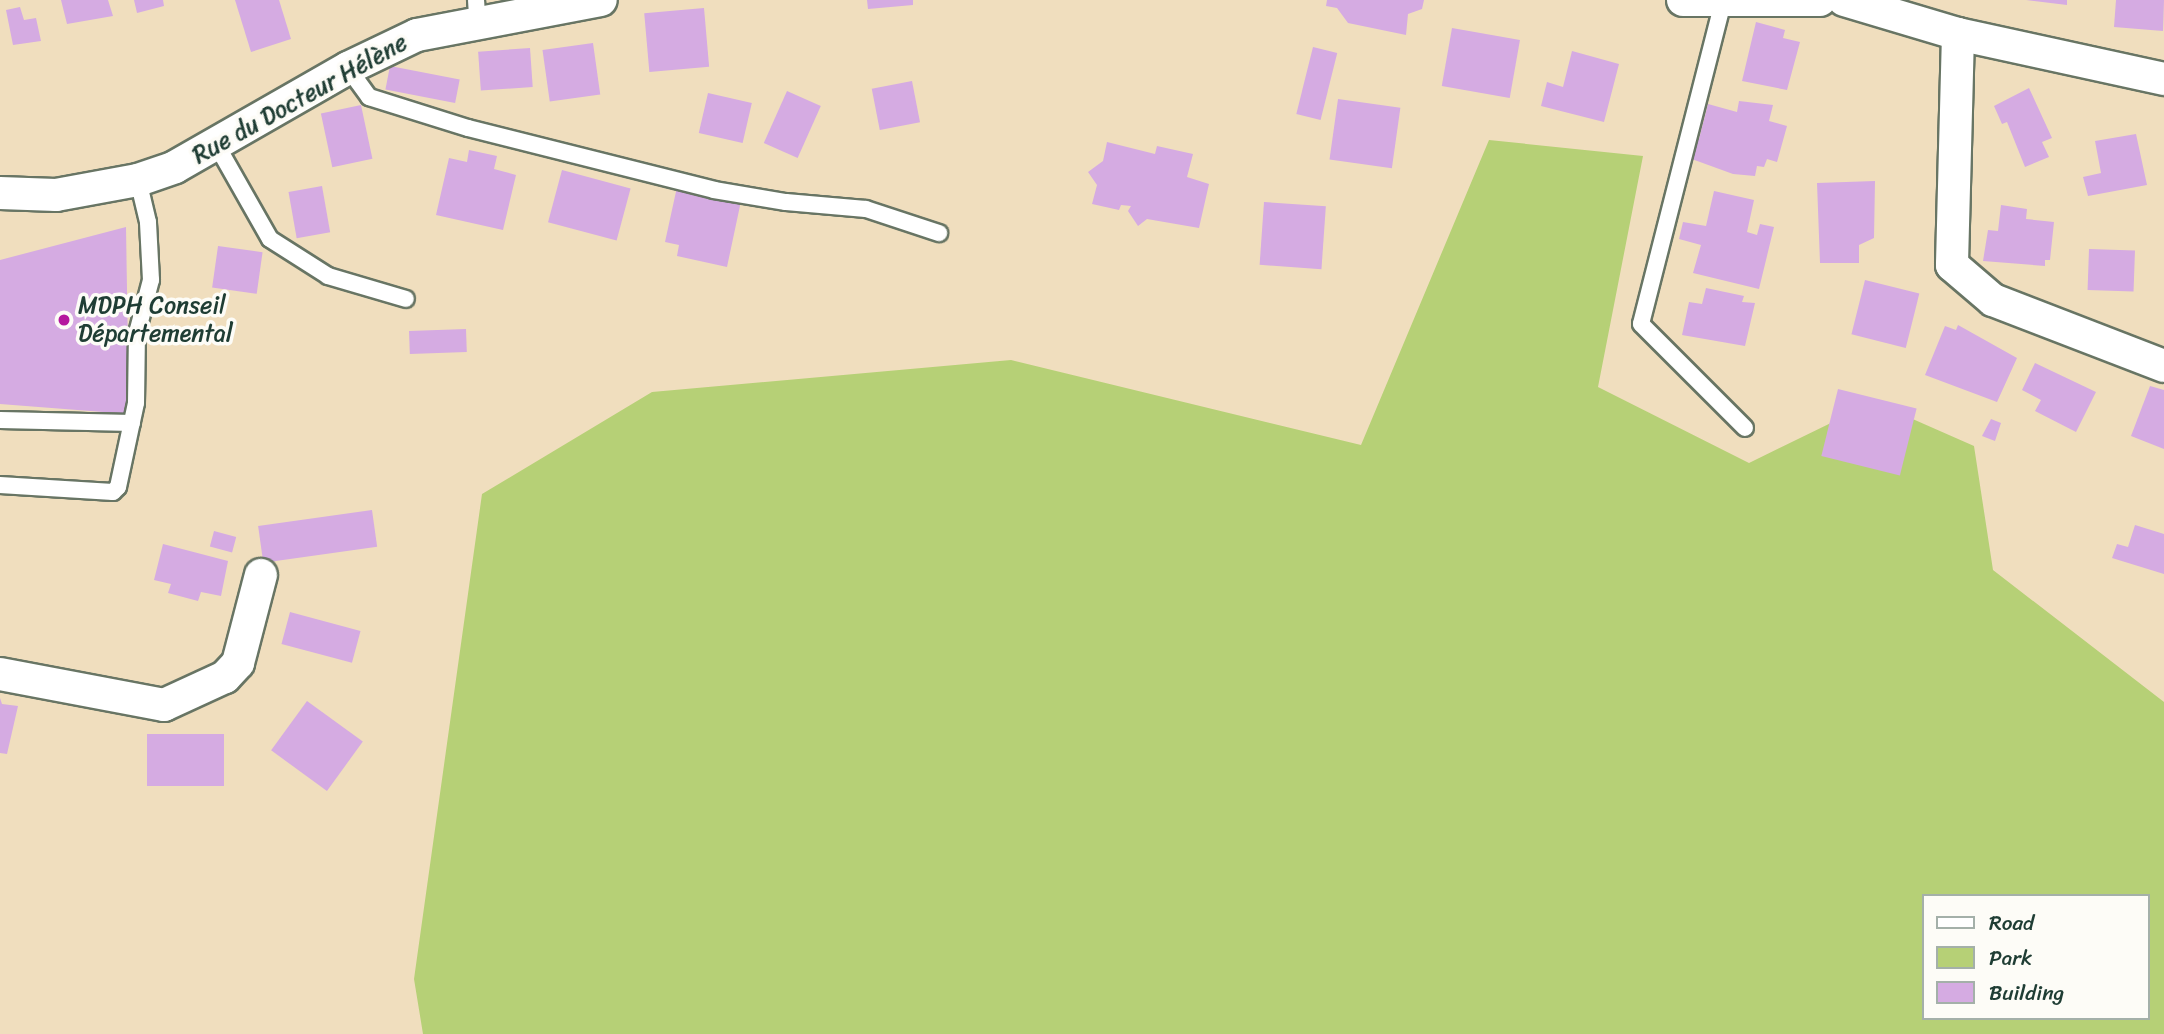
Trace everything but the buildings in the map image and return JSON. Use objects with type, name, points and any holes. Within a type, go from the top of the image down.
[{"type":"street","name":"Rue du Docteur Hélène","points":[[0,193],[56,194],[138,180],[175,167],[348,68],[417,35],[477,13],[601,0]]},
{"type":"street","points":[[1684,0],[1820,0]]},
{"type":"street","points":[[1844,0],[1958,34],[2164,79]]},
{"type":"street","points":[[1958,34],[1952,265],[1993,300],[2164,366]]},
{"type":"street","points":[[0,674],[164,705],[225,677],[238,663],[261,575]]},
{"type":"lane","points":[[1723,2],[1641,324],[1745,428]]},
{"type":"lane","points":[[348,68],[369,97],[468,128],[714,190],[767,200],[866,209],[939,233]]},
{"type":"lane","points":[[216,144],[270,239],[328,276],[406,299]]},
{"type":"lane","points":[[0,485],[113,492],[118,487],[132,423],[137,333],[151,280],[148,222],[138,180]]},
{"type":"lane","points":[[0,420],[132,423]]},
{"type":"green space","points":[[1489,140],[1643,156],[1598,387],[1749,463],[1874,402],[1974,446],[1993,570],[2164,702],[2164,1034],[423,1034],[414,979],[482,494],[652,392],[1011,360],[1361,445]]},
{"type":"place","name":"MDPH Conseil Départemental","points":[[64,320]]}]
